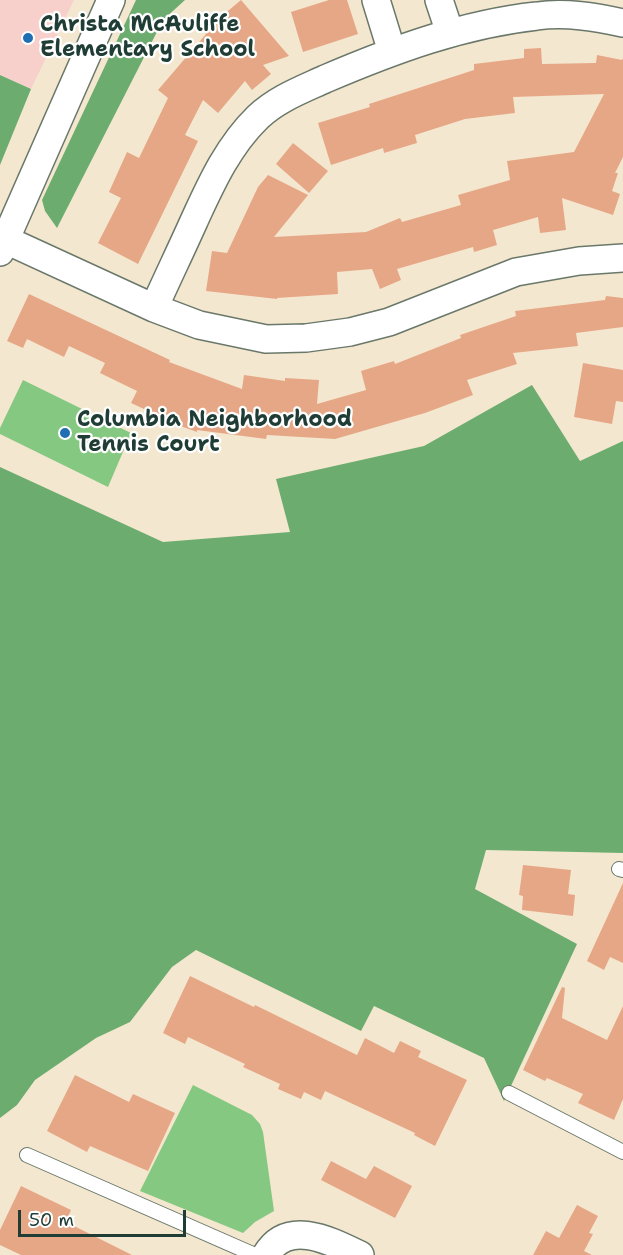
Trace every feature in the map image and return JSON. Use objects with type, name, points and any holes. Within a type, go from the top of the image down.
[{"type":"street","points":[[111,0],[3,246],[199,325],[266,339],[306,338],[350,332],[389,322],[516,272],[579,261],[623,258]]},
{"type":"street","points":[[376,0],[392,52]]},
{"type":"street","points":[[439,0],[450,33]]},
{"type":"street","points":[[154,308],[213,180],[235,144],[257,118],[279,100],[392,52],[427,39],[476,26],[539,15],[588,16],[623,23]]},
{"type":"street","points":[[264,1253],[283,1239],[294,1235],[309,1234],[322,1237],[360,1255]]},
{"type":"lane","points":[[509,1093],[623,1152]]},
{"type":"lane","points":[[27,1155],[264,1253]]},
{"type":"shaded area","name":"Christa McAuliffe Elementary School","points":[[0,0],[74,0],[31,89],[0,75]]},
{"type":"green space","points":[[136,0],[185,0],[163,20],[57,228],[45,211],[42,200]]},
{"type":"green space","points":[[0,75],[31,89],[0,165]]},
{"type":"green space","name":"Columbia Neighborhood Tennis Court","points":[[23,380],[131,433],[108,487],[0,434],[0,428]]},
{"type":"green space","points":[[532,385],[580,461],[623,441],[623,853],[486,850],[475,889],[577,944],[504,1101],[484,1058],[374,1006],[361,1031],[196,950],[172,967],[130,1022],[96,1038],[35,1080],[17,1105],[0,1118],[0,467],[163,542],[290,532],[276,479],[424,446]]},
{"type":"green space","points":[[193,1085],[252,1115],[260,1124],[263,1132],[274,1211],[255,1222],[243,1233],[140,1191]]},
{"type":"building","points":[[241,0],[289,56],[263,65],[271,74],[252,90],[245,81],[218,113],[203,100],[185,135],[198,141],[138,264],[98,243],[121,198],[109,192],[127,152],[139,158],[168,98],[158,90],[206,34],[204,31]]},
{"type":"building","points":[[329,0],[347,0],[358,34],[303,52],[291,12]]},
{"type":"building","points":[[541,48],[542,64],[596,63],[597,55],[622,60],[623,58],[623,157],[615,173],[618,173],[612,191],[620,194],[613,215],[562,198],[566,230],[540,233],[538,217],[493,230],[497,245],[474,252],[473,247],[397,269],[401,280],[380,289],[372,269],[337,272],[338,294],[277,299],[206,291],[212,251],[227,253],[258,187],[268,175],[308,195],[274,237],[366,232],[400,218],[402,222],[461,205],[458,195],[510,180],[507,161],[574,152],[604,94],[513,97],[515,113],[465,119],[415,135],[417,143],[384,153],[383,148],[331,165],[318,123],[474,70],[474,64],[524,58],[524,49]]},
{"type":"building","points":[[293,143],[328,171],[309,193],[276,164]]},
{"type":"building","points":[[29,294],[170,360],[169,362],[242,389],[244,375],[285,381],[285,378],[319,380],[317,404],[366,390],[361,371],[394,361],[395,364],[461,338],[460,335],[516,316],[515,311],[605,300],[606,296],[623,298],[623,327],[576,333],[578,346],[513,353],[517,364],[467,380],[473,395],[425,413],[335,439],[267,435],[266,439],[197,430],[197,432],[156,417],[157,415],[131,403],[137,391],[100,373],[105,363],[69,346],[64,357],[27,339],[23,348],[7,341]]},
{"type":"building","points":[[583,363],[623,370],[623,402],[616,401],[612,424],[574,417]]},
{"type":"building","points":[[523,865],[571,870],[568,894],[575,895],[573,916],[522,910],[523,896],[519,895]]},
{"type":"building","points":[[623,883],[623,963],[610,957],[604,970],[587,961]]},
{"type":"building","points":[[190,976],[357,1055],[365,1038],[394,1053],[400,1041],[421,1051],[418,1057],[467,1080],[435,1146],[414,1135],[415,1133],[325,1091],[321,1100],[304,1092],[301,1099],[278,1089],[280,1084],[243,1067],[245,1064],[188,1037],[185,1044],[163,1033]]},
{"type":"building","points":[[562,987],[565,988],[562,1018],[607,1040],[623,1006],[623,1099],[614,1120],[578,1103],[583,1094],[547,1078],[545,1081],[523,1070]]},
{"type":"building","points":[[75,1075],[129,1102],[133,1094],[175,1113],[148,1171],[90,1146],[87,1152],[47,1131]]},
{"type":"building","points":[[331,1161],[366,1179],[374,1166],[412,1186],[395,1218],[321,1180]]},
{"type":"building","points":[[21,1186],[71,1210],[66,1222],[132,1255],[21,1255],[0,1245],[0,1230]]},
{"type":"building","points":[[577,1205],[598,1216],[589,1233],[593,1234],[584,1251],[592,1255],[533,1255],[546,1231],[559,1238]]},
{"type":"place","name":"Christa McAuliffe Elementary School","points":[[28,38]]},
{"type":"place","name":"Columbia Neighborhood Tennis Court","points":[[65,433]]}]
